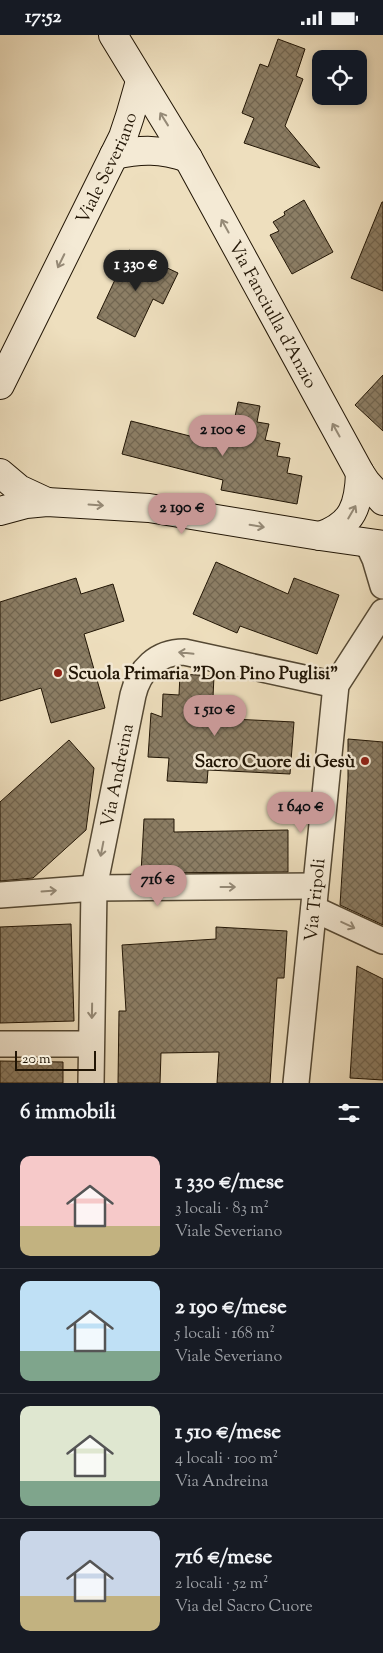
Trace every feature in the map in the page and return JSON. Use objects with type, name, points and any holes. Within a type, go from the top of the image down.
[{"type":"main road","name":"Via Fanciulla d'Anzio","points":[[113,35],[188,158],[360,473],[383,501]]},
{"type":"main road","name":"Viale Severiano","points":[[0,385],[114,155],[130,116],[140,81]]},
{"type":"main road","points":[[114,155],[132,151],[154,150],[171,152],[188,158]]},
{"type":"main road","points":[[0,473],[19,489],[47,502]]},
{"type":"main road","points":[[320,536],[335,530],[352,514],[359,491],[360,473]]},
{"type":"main road","points":[[0,511],[26,504],[47,502],[149,508],[376,544]]},
{"type":"street","points":[[376,544],[375,559],[383,586]]},
{"type":"street","name":"Via Tripoli","points":[[296,1083],[336,685],[383,611]]},
{"type":"street","name":"Via Andreina","points":[[91,1083],[94,888],[132,695],[138,679],[155,660],[170,653],[184,652],[336,685]]},
{"type":"street","points":[[0,895],[94,888],[315,898],[383,941]]},
{"type":"street","points":[[0,1043],[92,1044]]},
{"type":"building","points":[[278,39],[305,49],[296,76],[303,79],[285,126],[320,168],[244,143],[254,118],[242,113],[260,64],[268,67]]},
{"type":"building","points":[[304,200],[333,252],[292,274],[270,235],[279,231],[273,222],[285,215],[284,212]]},
{"type":"building","points":[[383,202],[383,291],[351,278]]},
{"type":"building","points":[[129,250],[178,273],[163,304],[153,299],[135,337],[97,318]]},
{"type":"building","points":[[383,375],[383,431],[355,405]]},
{"type":"building","points":[[238,402],[260,406],[257,422],[269,424],[265,440],[280,443],[277,456],[290,458],[287,473],[302,476],[297,504],[221,490],[223,480],[122,454],[131,421],[229,446]]},
{"type":"building","points":[[216,562],[288,594],[294,578],[339,595],[317,654],[240,626],[237,633],[193,614]]},
{"type":"building","points":[[76,578],[81,594],[113,584],[124,621],[84,634],[105,708],[51,723],[41,688],[0,701],[0,602]]},
{"type":"building","points":[[180,674],[214,676],[212,718],[294,722],[290,774],[208,770],[207,783],[167,781],[169,758],[148,757],[151,713],[162,717],[163,694],[179,695]]},
{"type":"building","points":[[348,739],[383,742],[383,925],[340,905],[348,779]]},
{"type":"building","points":[[69,740],[94,768],[86,830],[33,878],[0,881],[0,802]]},
{"type":"building","points":[[144,819],[174,819],[174,832],[288,830],[288,872],[141,873]]},
{"type":"building","points":[[71,924],[74,1021],[0,1023],[0,927]]},
{"type":"building","points":[[216,927],[287,931],[284,978],[277,978],[270,1083],[217,1083],[219,1052],[161,1053],[160,1083],[118,1083],[119,1011],[126,1011],[122,945],[216,939]]},
{"type":"building","points":[[357,966],[383,979],[383,1080],[350,1078]]},
{"type":"building","points":[[0,1061],[63,1062],[63,1083],[0,1083]]},
{"type":"place","name":"Scuola Primaria \"Don Pino Puglisi\"","points":[[58,673]]},
{"type":"place","name":"Sacro Cuore di Gesù","points":[[365,761]]}]
